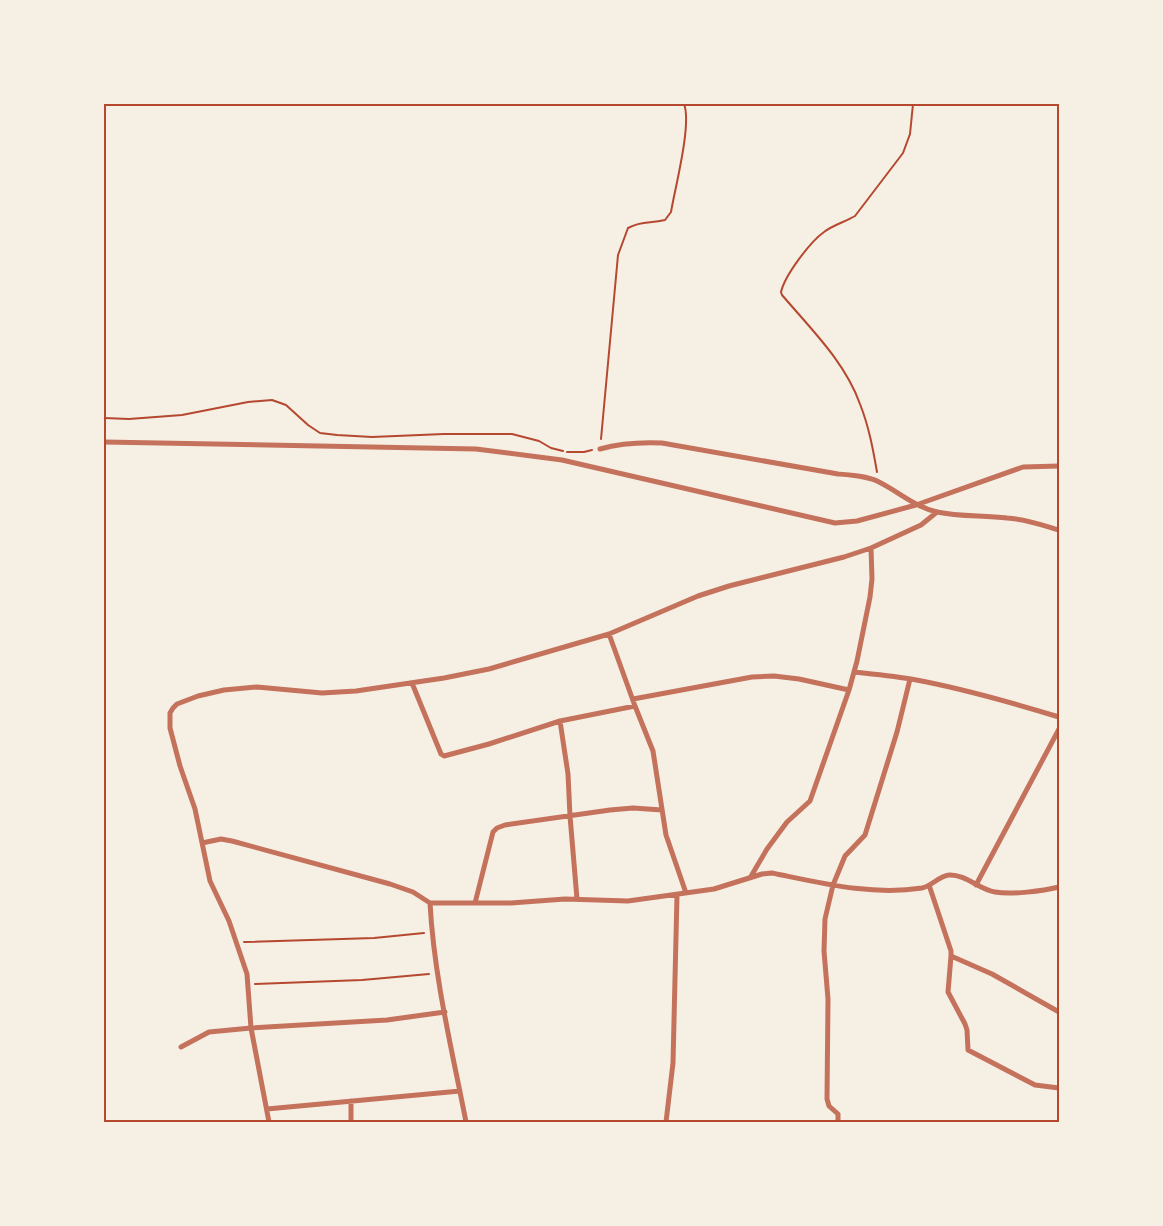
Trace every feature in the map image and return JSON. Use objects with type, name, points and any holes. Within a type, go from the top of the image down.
[{"type":"street","points":[[104,442],[476,450],[562,460],[836,523],[857,521],[916,505],[1023,467],[1059,466]]},
{"type":"street","points":[[600,449],[618,444],[662,443],[858,476],[878,482],[916,505],[937,512],[1009,518],[1059,530]]},
{"type":"street","points":[[269,1122],[251,1028],[247,974],[236,942],[210,881],[195,810],[180,766],[170,728],[170,713],[177,704],[198,696],[257,687],[322,693],[356,691],[489,669],[609,634],[698,596],[728,586],[836,560],[871,548],[921,525],[937,512]]},
{"type":"street","points":[[750,878],[767,849],[787,822],[810,801],[854,672],[870,597],[872,579],[871,548]]},
{"type":"street","points":[[609,634],[653,751],[666,835],[686,893]]},
{"type":"street","points":[[854,672],[910,679],[1002,700],[1059,717]]},
{"type":"street","points":[[632,699],[752,677],[774,676],[799,679],[849,690]]},
{"type":"street","points":[[838,1122],[838,1114],[829,1106],[827,1099],[828,999],[824,934],[825,919],[833,885],[845,856],[865,836],[897,732],[910,679]]},
{"type":"street","points":[[412,683],[441,754],[444,756],[490,744],[560,721],[635,706]]},
{"type":"street","points":[[560,721],[568,774],[577,899]]},
{"type":"street","points":[[976,885],[1059,729]]},
{"type":"street","points":[[475,903],[493,832],[497,828],[504,825],[632,808],[662,810]]},
{"type":"street","points":[[202,843],[221,839],[232,841],[390,884],[413,892],[430,903],[511,903],[577,899],[617,902],[714,889],[772,873],[848,888],[888,890],[923,888],[948,875],[956,876],[995,892],[1047,890],[1059,887]]},
{"type":"street","points":[[929,885],[951,951],[948,992],[966,1024],[968,1050],[1035,1085],[1059,1088]]},
{"type":"street","points":[[666,1122],[673,1063],[677,895]]},
{"type":"street","points":[[430,903],[438,973],[466,1122]]},
{"type":"street","points":[[951,956],[992,974],[1059,1012]]},
{"type":"street","points":[[181,1047],[209,1032],[387,1020],[445,1012]]},
{"type":"street","points":[[267,1109],[460,1091]]},
{"type":"street","points":[[351,1101],[352,1122]]},
{"type":"path","points":[[104,418],[129,419],[182,415],[248,402],[272,400],[286,405],[320,433],[372,437],[512,434],[539,441],[551,448],[565,452],[584,452],[600,449],[618,255],[628,228],[636,223],[665,220],[671,212],[685,132],[687,111],[684,104]]},
{"type":"path","points":[[878,482],[870,432],[850,382],[832,353],[781,292],[793,270],[812,243],[829,228],[844,223],[855,216],[895,164],[903,152],[910,134],[913,104]]},
{"type":"path","points":[[236,942],[374,938],[432,932]]},
{"type":"path","points":[[247,984],[362,980],[438,973]]}]
